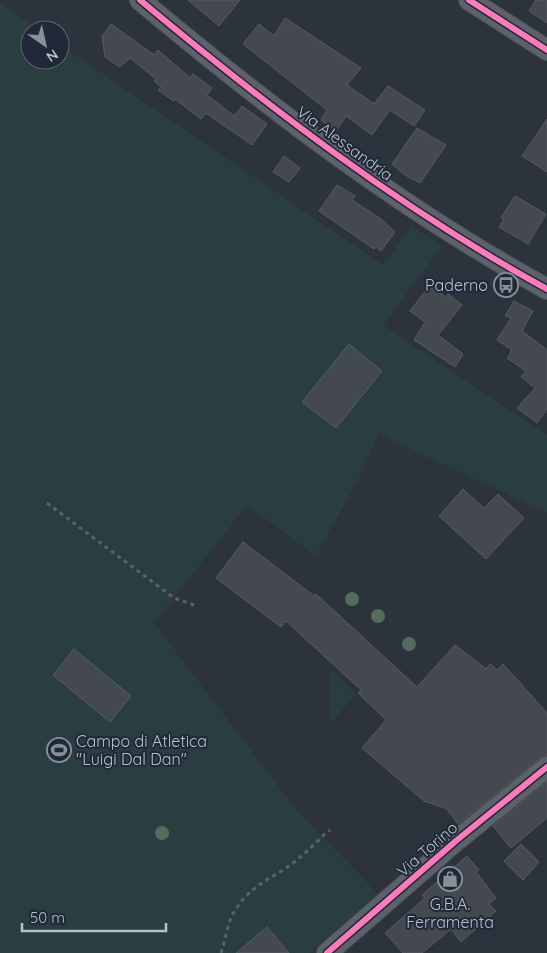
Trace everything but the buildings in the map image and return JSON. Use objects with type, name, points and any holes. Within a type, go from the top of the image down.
[{"type":"street","name":"Via Alessandria","points":[[140,0],[273,107],[357,169],[470,245],[547,289]]},
{"type":"street","points":[[469,0],[547,50]]},
{"type":"street","name":"Via Torino","points":[[327,953],[457,840],[547,767]]},
{"type":"path","points":[[47,503],[174,598],[197,606]]},
{"type":"path","points":[[221,953],[235,910],[245,897],[255,886],[287,867],[330,830]]},
{"type":"green space","points":[[0,3],[25,20],[20,20],[20,70],[70,70],[70,52],[383,265],[412,226],[442,246],[383,325],[547,435],[547,513],[379,434],[359,478],[316,556],[247,505],[154,623],[298,812],[378,894],[309,953],[0,953]]},
{"type":"green space","points":[[331,670],[356,695],[330,723]]},
{"type":"cycle path","points":[[140,0],[237,79],[337,155],[440,225],[547,289]]},
{"type":"cycle path","points":[[469,0],[547,50]]},
{"type":"cycle path","points":[[327,953],[457,840],[547,767]]},
{"type":"place","name":"Paderno","points":[[506,285]]},
{"type":"place","name":"Campo di Atletica \"Luigi Dal Dan\"","points":[[59,750]]},
{"type":"place","name":"G.B.A. Ferramenta","points":[[450,879]]}]
